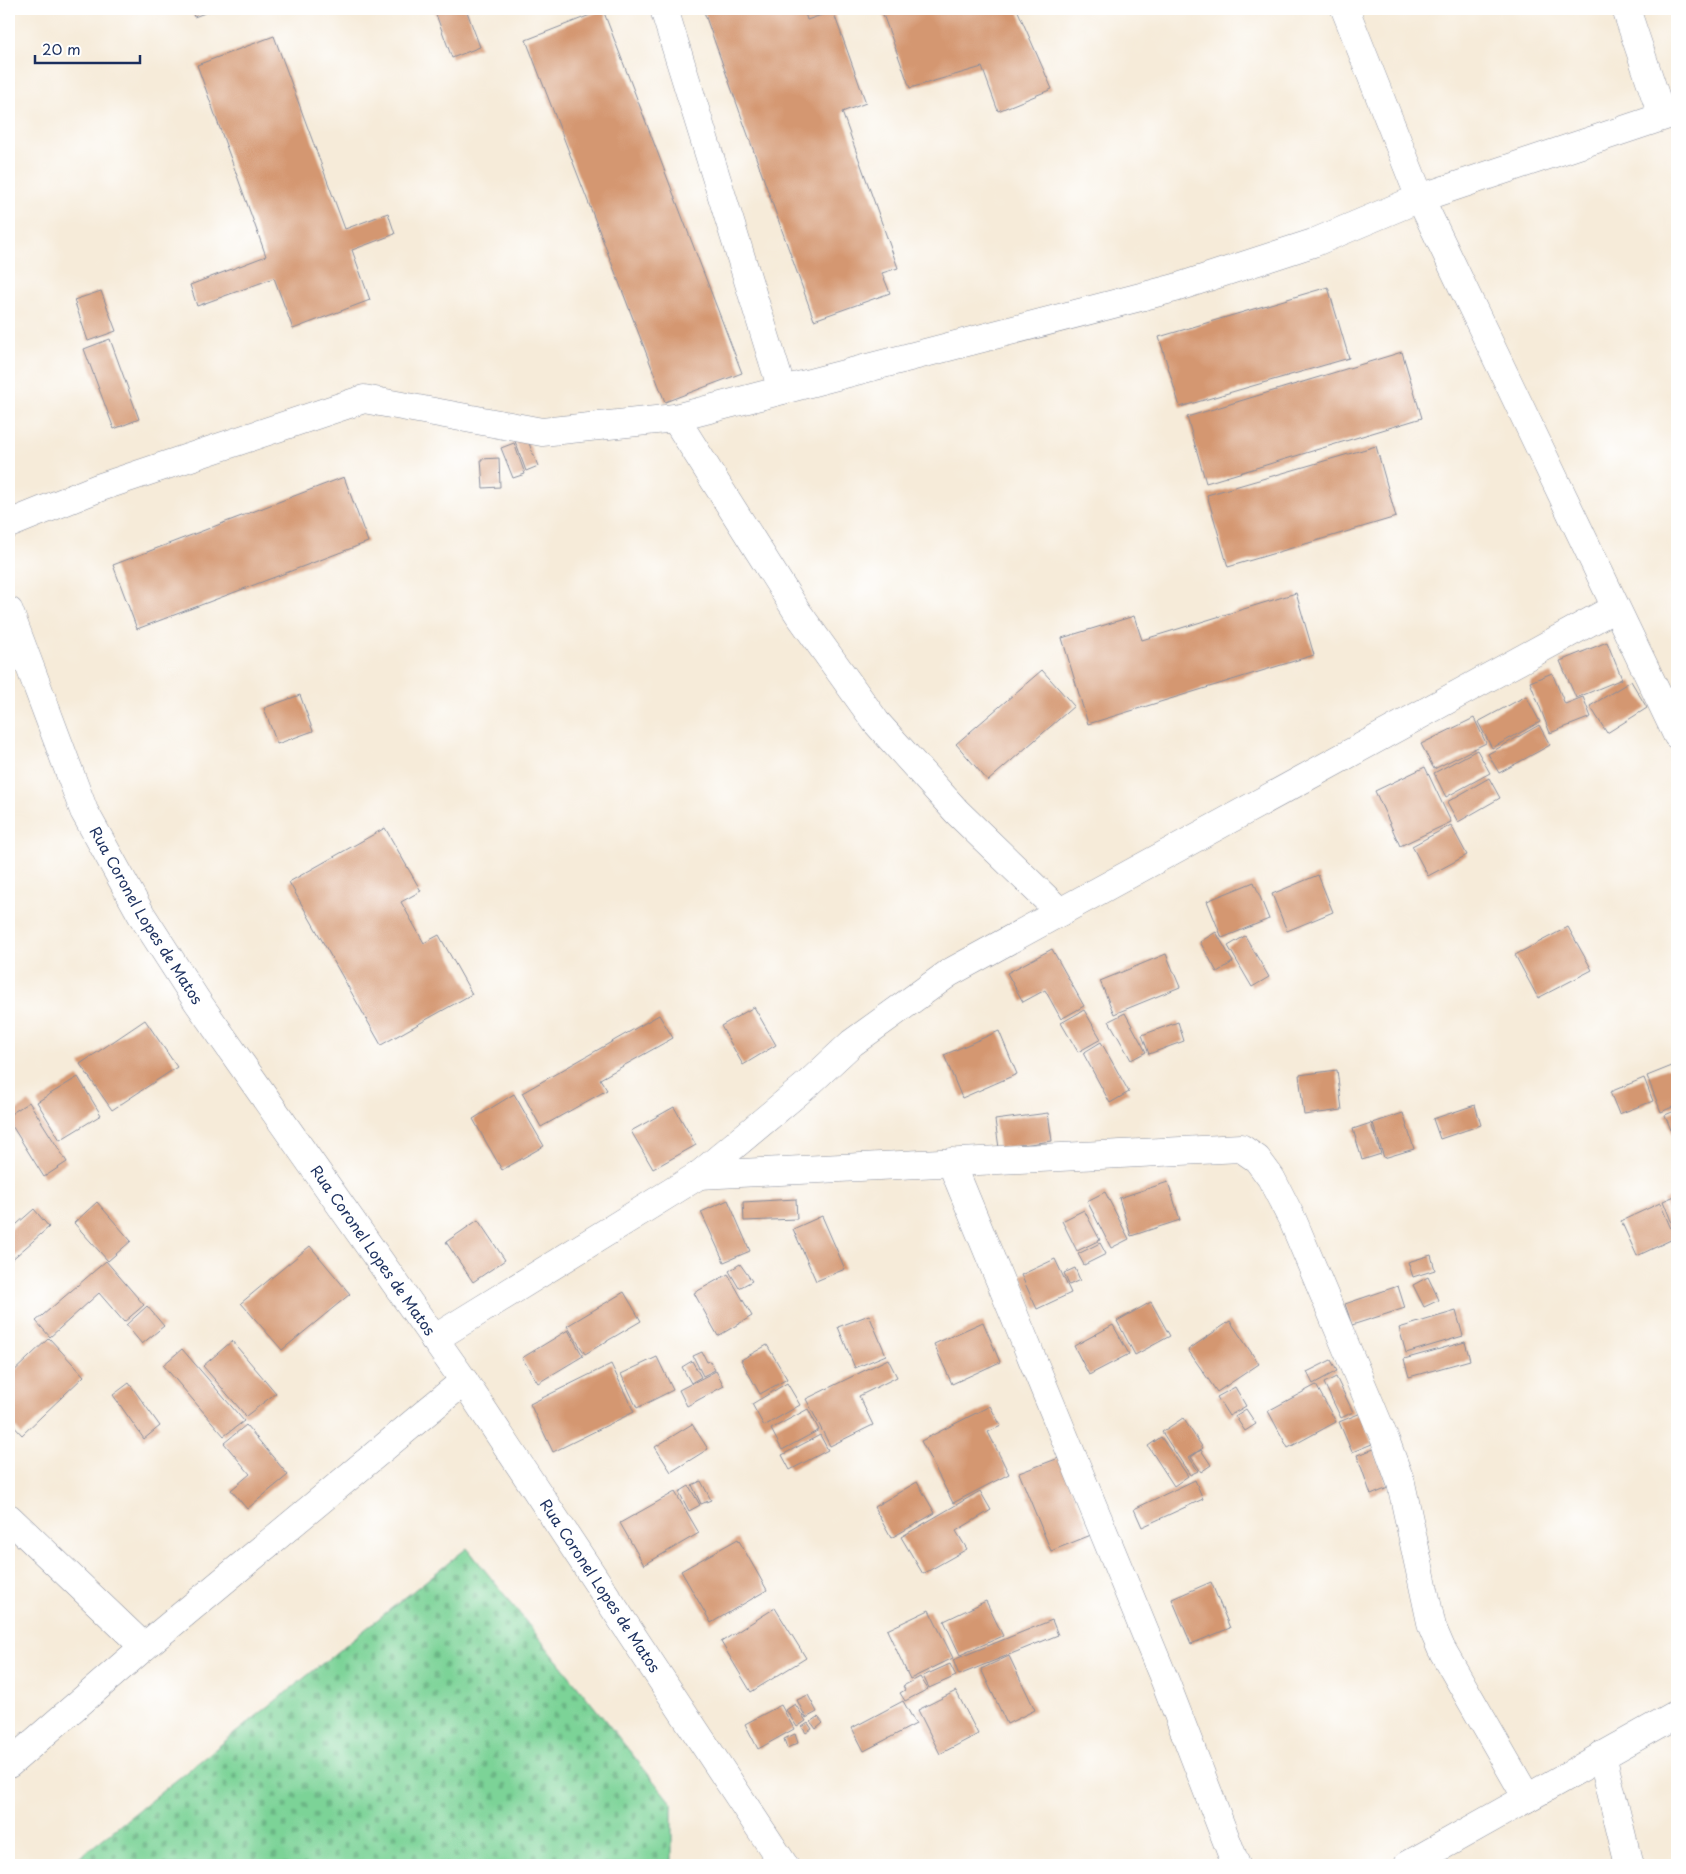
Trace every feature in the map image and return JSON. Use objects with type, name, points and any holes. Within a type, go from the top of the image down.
[{"type":"street","points":[[664,9],[782,390]]},
{"type":"street","points":[[1345,9],[1420,198],[1677,735]]},
{"type":"street","points":[[9,524],[98,488],[364,399],[542,432],[675,418],[1176,288],[1313,243],[1420,198],[1670,114],[1626,9]]},
{"type":"street","points":[[675,418],[798,613],[876,722],[958,812],[1060,912]]},
{"type":"street","points":[[434,1339],[699,1175],[809,1083],[852,1043],[949,973],[1615,608]]},
{"type":"street","name":"Rua Coronel Lopes de Matos","points":[[9,611],[84,811],[141,914],[197,1001],[464,1381],[784,1865]]},
{"type":"street","points":[[699,1175],[1241,1148],[1257,1159],[1271,1178],[1294,1221],[1386,1442],[1401,1483],[1432,1627],[1440,1648],[1528,1798]]},
{"type":"street","points":[[950,1162],[1165,1681],[1236,1865]]},
{"type":"street","points":[[9,1764],[144,1647],[464,1381]]},
{"type":"street","points":[[9,1518],[144,1647]]},
{"type":"street","points":[[1408,1865],[1677,1714]]},
{"type":"street","points":[[1602,1755],[1629,1865]]},
{"type":"green space","points":[[467,1548],[672,1804],[672,1865],[70,1865]]},
{"type":"building","points":[[191,9],[216,9],[194,17]]},
{"type":"building","points":[[434,9],[466,9],[480,47],[452,58]]},
{"type":"building","points":[[703,9],[804,9],[807,20],[833,11],[866,103],[842,112],[898,268],[882,273],[890,293],[814,320]]},
{"type":"building","points":[[881,9],[1017,9],[1052,89],[998,111],[982,67],[910,88]]},
{"type":"building","points":[[603,10],[742,373],[665,402],[526,40]]},
{"type":"building","points":[[274,36],[345,229],[388,213],[395,234],[352,250],[370,300],[293,329],[274,278],[197,306],[190,285],[266,256],[197,65]]},
{"type":"building","points":[[1328,287],[1349,358],[1180,407],[1159,337]]},
{"type":"building","points":[[101,291],[116,331],[88,341],[74,300]]},
{"type":"building","points":[[110,339],[139,419],[114,429],[84,349]]},
{"type":"building","points":[[1402,352],[1422,418],[1206,483],[1187,417]]},
{"type":"building","points":[[526,436],[538,466],[526,471],[515,441]]},
{"type":"building","points":[[514,443],[525,474],[513,478],[501,448]]},
{"type":"building","points":[[1376,446],[1396,517],[1228,567],[1207,495]]},
{"type":"building","points":[[499,458],[500,487],[483,488],[481,459]]},
{"type":"building","points":[[344,477],[368,542],[137,629],[113,565]]},
{"type":"building","points":[[1296,593],[1314,655],[1088,724],[1062,638],[1134,616],[1142,640]]},
{"type":"building","points":[[1607,642],[1622,679],[1576,698],[1560,661]]},
{"type":"building","points":[[1042,670],[1074,706],[988,781],[956,744]]},
{"type":"building","points":[[1552,673],[1565,704],[1583,697],[1591,717],[1550,733],[1530,682]]},
{"type":"building","points":[[1631,681],[1647,708],[1607,733],[1590,706]]},
{"type":"building","points":[[300,695],[313,731],[277,744],[264,708]]},
{"type":"building","points":[[1526,696],[1540,722],[1492,748],[1478,722]]},
{"type":"building","points":[[1474,718],[1486,743],[1434,769],[1421,744]]},
{"type":"building","points":[[1539,725],[1550,745],[1499,773],[1488,754]]},
{"type":"building","points":[[1477,750],[1490,773],[1446,797],[1434,773]]},
{"type":"building","points":[[1425,767],[1451,822],[1400,846],[1375,791]]},
{"type":"building","points":[[1489,778],[1500,798],[1458,822],[1447,802]]},
{"type":"building","points":[[1451,825],[1467,855],[1428,876],[1412,846]]},
{"type":"building","points":[[385,828],[421,891],[401,902],[424,943],[439,935],[472,994],[381,1045],[289,882]]},
{"type":"building","points":[[1318,875],[1333,912],[1287,931],[1272,894]]},
{"type":"building","points":[[1254,882],[1269,919],[1222,938],[1207,901]]},
{"type":"building","points":[[1568,927],[1592,970],[1538,998],[1515,955]]},
{"type":"building","points":[[1216,932],[1233,962],[1217,972],[1200,942]]},
{"type":"building","points":[[1245,936],[1269,977],[1252,987],[1228,946]]},
{"type":"building","points":[[1052,949],[1084,1006],[1061,1019],[1045,990],[1023,1002],[1007,973]]},
{"type":"building","points":[[1166,954],[1180,987],[1114,1014],[1100,981]]},
{"type":"building","points":[[754,1007],[776,1045],[743,1065],[721,1026]]},
{"type":"building","points":[[1084,1010],[1101,1039],[1078,1052],[1061,1023]]},
{"type":"building","points":[[1125,1013],[1146,1052],[1131,1060],[1109,1021]]},
{"type":"building","points":[[659,1015],[673,1038],[600,1079],[607,1090],[541,1127],[522,1093]]},
{"type":"building","points":[[145,1020],[177,1067],[112,1110],[80,1064]]},
{"type":"building","points":[[1178,1022],[1184,1041],[1149,1054],[1142,1035]]},
{"type":"building","points":[[999,1031],[1017,1074],[962,1098],[944,1055]]},
{"type":"building","points":[[1101,1042],[1129,1092],[1110,1103],[1083,1053]]},
{"type":"building","points":[[1677,1064],[1677,1105],[1661,1112],[1647,1076]]},
{"type":"building","points":[[1337,1070],[1342,1110],[1304,1115],[1299,1075]]},
{"type":"building","points":[[78,1077],[101,1115],[60,1140],[37,1102]]},
{"type":"building","points":[[1644,1078],[1653,1101],[1619,1114],[1610,1092]]},
{"type":"building","points":[[514,1094],[544,1146],[502,1170],[473,1119]]},
{"type":"building","points":[[29,1102],[67,1162],[44,1177],[9,1121],[9,1115]]},
{"type":"building","points":[[1475,1105],[1481,1125],[1440,1139],[1433,1119]]},
{"type":"building","points":[[674,1107],[696,1145],[653,1169],[631,1131]]},
{"type":"building","points":[[1677,1110],[1677,1145],[1665,1115]]},
{"type":"building","points":[[1048,1113],[1052,1141],[999,1148],[995,1120]]},
{"type":"building","points":[[1403,1113],[1414,1149],[1384,1158],[1373,1123]]},
{"type":"building","points":[[1371,1123],[1381,1154],[1362,1160],[1353,1129]]},
{"type":"building","points":[[1168,1182],[1180,1220],[1131,1236],[1119,1198]]},
{"type":"building","points":[[1105,1192],[1129,1239],[1111,1248],[1087,1201]]},
{"type":"building","points":[[1677,1195],[1677,1227],[1674,1228],[1663,1201]]},
{"type":"building","points":[[796,1199],[797,1219],[744,1221],[743,1202]]},
{"type":"building","points":[[728,1200],[750,1251],[724,1262],[701,1212]]},
{"type":"building","points":[[97,1202],[131,1241],[108,1261],[74,1223]]},
{"type":"building","points":[[1660,1203],[1675,1238],[1637,1256],[1621,1221]]},
{"type":"building","points":[[34,1209],[49,1227],[9,1262],[9,1231]]},
{"type":"building","points":[[1084,1210],[1100,1240],[1077,1251],[1062,1221]]},
{"type":"building","points":[[822,1216],[845,1269],[816,1281],[793,1229]]},
{"type":"building","points":[[478,1220],[505,1260],[473,1282],[446,1242]]},
{"type":"building","points":[[1100,1243],[1106,1254],[1084,1265],[1078,1254]]},
{"type":"building","points":[[310,1246],[350,1294],[282,1350],[241,1303]]},
{"type":"building","points":[[1431,1255],[1435,1270],[1413,1277],[1408,1262]]},
{"type":"building","points":[[1055,1259],[1071,1293],[1037,1309],[1021,1275]]},
{"type":"building","points":[[106,1261],[144,1305],[124,1322],[99,1293],[50,1337],[36,1321]]},
{"type":"building","points":[[740,1264],[752,1281],[739,1288],[729,1271]]},
{"type":"building","points":[[1075,1268],[1080,1280],[1069,1285],[1064,1273]]},
{"type":"building","points":[[728,1274],[752,1316],[718,1336],[694,1293]]},
{"type":"building","points":[[1428,1277],[1439,1300],[1424,1307],[1413,1285]]},
{"type":"building","points":[[1398,1286],[1405,1308],[1352,1325],[1345,1304]]},
{"type":"building","points":[[624,1292],[641,1321],[585,1354],[567,1326]]},
{"type":"building","points":[[1151,1302],[1170,1336],[1135,1355],[1117,1321]]},
{"type":"building","points":[[147,1306],[164,1326],[142,1344],[126,1325]]},
{"type":"building","points":[[1456,1311],[1463,1336],[1406,1353],[1399,1328]]},
{"type":"building","points":[[869,1315],[886,1355],[855,1368],[838,1327]]},
{"type":"building","points":[[1230,1321],[1259,1364],[1217,1392],[1188,1350]]},
{"type":"building","points":[[983,1322],[1000,1362],[952,1384],[934,1344]]},
{"type":"building","points":[[1113,1325],[1129,1354],[1089,1375],[1074,1346]]},
{"type":"building","points":[[568,1330],[583,1356],[538,1383],[522,1358]]},
{"type":"building","points":[[49,1338],[84,1376],[22,1435],[9,1421],[9,1376]]},
{"type":"building","points":[[232,1341],[276,1393],[246,1416],[203,1366]]},
{"type":"building","points":[[1465,1342],[1470,1360],[1409,1377],[1404,1359]]},
{"type":"building","points":[[767,1345],[787,1379],[760,1394],[741,1360]]},
{"type":"building","points":[[182,1349],[244,1421],[224,1436],[163,1365]]},
{"type":"building","points":[[702,1352],[707,1362],[710,1361],[715,1370],[703,1376],[693,1356]]},
{"type":"building","points":[[657,1357],[673,1390],[637,1408],[621,1374]]},
{"type":"building","points":[[888,1359],[897,1377],[859,1396],[873,1425],[830,1446],[806,1399]]},
{"type":"building","points":[[1331,1360],[1337,1371],[1313,1384],[1307,1372]]},
{"type":"building","points":[[692,1361],[701,1377],[691,1383],[682,1367]]},
{"type":"building","points":[[611,1364],[634,1412],[553,1452],[530,1404]]},
{"type":"building","points":[[716,1371],[724,1386],[687,1406],[679,1390]]},
{"type":"building","points":[[1336,1377],[1353,1412],[1341,1418],[1324,1383]]},
{"type":"building","points":[[129,1383],[160,1426],[144,1439],[113,1395]]},
{"type":"building","points":[[787,1383],[800,1405],[764,1426],[752,1404]]},
{"type":"building","points":[[1316,1385],[1336,1422],[1288,1448],[1268,1411]]},
{"type":"building","points":[[1235,1387],[1246,1406],[1229,1416],[1217,1397]]},
{"type":"building","points":[[990,1406],[1001,1426],[988,1432],[1009,1474],[953,1503],[921,1441]]},
{"type":"building","points":[[808,1409],[819,1430],[782,1450],[771,1429]]},
{"type":"building","points":[[1246,1409],[1256,1424],[1245,1431],[1235,1416]]},
{"type":"building","points":[[1361,1413],[1372,1444],[1352,1452],[1339,1422]]},
{"type":"building","points":[[1183,1418],[1203,1448],[1189,1457],[1198,1471],[1190,1475],[1162,1432]]},
{"type":"building","points":[[692,1424],[708,1449],[671,1472],[655,1447]]},
{"type":"building","points":[[246,1425],[288,1475],[247,1509],[231,1490],[250,1474],[224,1443]]},
{"type":"building","points":[[820,1435],[828,1450],[790,1470],[782,1455]]},
{"type":"building","points":[[1161,1437],[1188,1476],[1174,1486],[1148,1446]]},
{"type":"building","points":[[1374,1449],[1388,1488],[1371,1495],[1357,1455]]},
{"type":"building","points":[[1201,1450],[1211,1465],[1201,1472],[1191,1457]]},
{"type":"building","points":[[1059,1458],[1091,1535],[1051,1551],[1019,1473]]},
{"type":"building","points":[[1195,1480],[1203,1499],[1142,1527],[1134,1509]]},
{"type":"building","points":[[701,1481],[711,1500],[701,1504],[692,1485]]},
{"type":"building","points":[[917,1482],[935,1513],[891,1538],[874,1507]]},
{"type":"building","points":[[689,1486],[700,1505],[689,1511],[679,1492]]},
{"type":"building","points":[[980,1491],[991,1510],[956,1531],[967,1549],[923,1574],[901,1537]]},
{"type":"building","points":[[675,1492],[699,1533],[644,1565],[620,1523]]},
{"type":"building","points":[[738,1539],[767,1590],[711,1623],[681,1571]]},
{"type":"building","points":[[1211,1582],[1230,1628],[1191,1644],[1172,1599]]},
{"type":"building","points":[[986,1601],[1003,1636],[960,1655],[944,1621]]},
{"type":"building","points":[[775,1608],[806,1658],[751,1692],[721,1642]]},
{"type":"building","points":[[929,1610],[953,1658],[910,1679],[887,1630]]},
{"type":"building","points":[[1052,1620],[1058,1635],[959,1675],[953,1660]]},
{"type":"building","points":[[1009,1656],[1035,1710],[1007,1724],[981,1669]]},
{"type":"building","points":[[950,1664],[956,1676],[929,1688],[923,1676]]},
{"type":"building","points":[[920,1677],[928,1689],[905,1701],[900,1693],[905,1690],[903,1686]]},
{"type":"building","points":[[956,1691],[978,1734],[940,1754],[918,1710]]},
{"type":"building","points":[[808,1695],[817,1712],[806,1718],[797,1700]]},
{"type":"building","points":[[903,1701],[916,1724],[864,1751],[852,1728]]},
{"type":"building","points":[[795,1704],[806,1721],[797,1727],[786,1710]]},
{"type":"building","points":[[781,1705],[794,1729],[758,1749],[745,1724]]},
{"type":"building","points":[[818,1717],[823,1723],[816,1729],[811,1722]]},
{"type":"building","points":[[808,1723],[812,1729],[806,1733],[802,1727]]},
{"type":"building","points":[[795,1734],[798,1743],[787,1748],[784,1739]]}]
